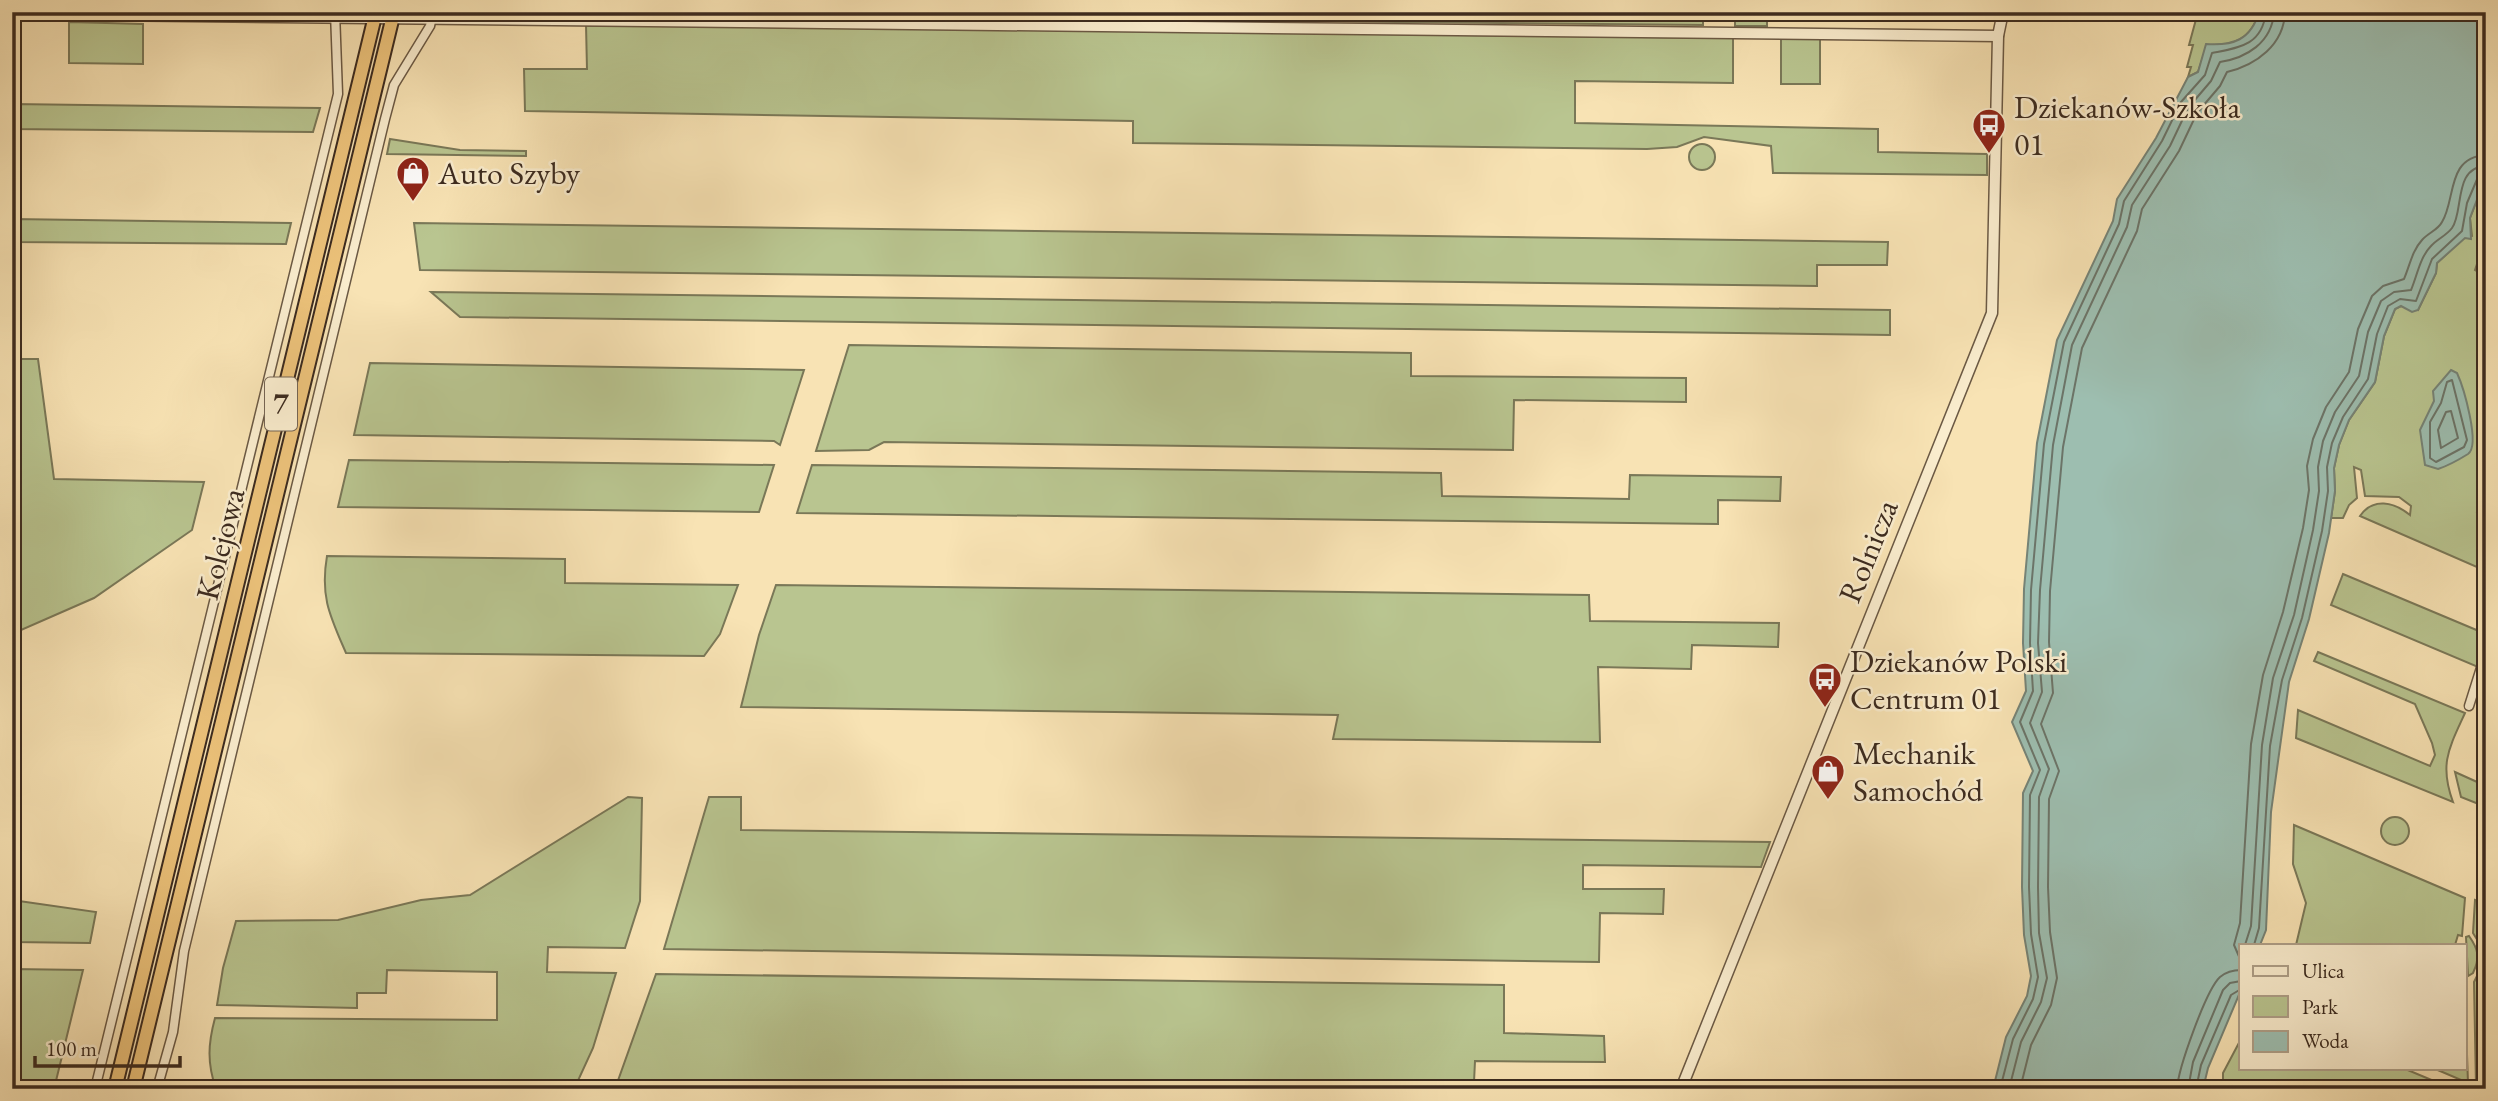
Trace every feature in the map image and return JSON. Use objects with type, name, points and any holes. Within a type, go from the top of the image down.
[{"type":"highway","name":"Kolejowa","points":[[134,1089],[394,15]]},
{"type":"highway","name":"Kolejowa","points":[[115,1089],[375,16]]},
{"type":"street","name":"Rolnicza","points":[[1681,1089],[1992,313],[1998,36],[2003,12]]},
{"type":"street","points":[[12,15],[432,15],[1998,36]]},
{"type":"street","points":[[158,1089],[173,1032],[184,951],[385,119],[394,85],[425,35],[432,15]]},
{"type":"street","points":[[95,1089],[338,94],[334,16]]},
{"type":"street","points":[[2469,706],[2486,652]]},
{"type":"green space","points":[[733,12],[1016,12],[1005,14]]},
{"type":"green space","points":[[1025,12],[1290,12],[1291,22],[1025,18]]},
{"type":"green space","points":[[1296,12],[1703,12],[1703,25],[1296,21]]},
{"type":"green space","points":[[1735,12],[1767,12],[1767,26],[1735,26]]},
{"type":"green space","points":[[2198,12],[2259,12],[2251,29],[2240,39],[2225,44],[2207,45],[2198,72],[2188,77],[2191,67],[2187,67],[2193,45],[2189,45]]},
{"type":"green space","points":[[69,22],[143,24],[143,64],[69,63]]},
{"type":"green space","points":[[586,25],[1733,38],[1733,83],[1575,81],[1575,123],[1878,129],[1878,152],[1987,154],[1987,175],[1773,173],[1771,146],[1704,137],[1677,147],[1647,149],[1133,143],[1133,121],[525,111],[524,69],[587,69]]},
{"type":"green space","points":[[1781,39],[1820,39],[1820,84],[1781,84]]},
{"type":"green space","points":[[12,104],[320,108],[313,132],[12,129]]},
{"type":"green space","points":[[390,139],[460,150],[526,151],[526,156],[387,154]]},
{"type":"green space","points":[[1702,144],[1711,148],[1715,157],[1711,166],[1702,170],[1693,166],[1689,157],[1693,148]]},
{"type":"green space","points":[[2486,176],[2486,237],[2475,270],[2486,276],[2486,481],[2477,512],[2486,516],[2486,571],[2360,516],[2377,504],[2397,507],[2410,515],[2411,506],[2399,497],[2365,496],[2361,470],[2354,467],[2357,498],[2349,505],[2343,518],[2331,518],[2335,491],[2334,468],[2339,445],[2349,420],[2375,382],[2384,336],[2395,309],[2401,306],[2418,310],[2436,273],[2437,263],[2465,237],[2472,236],[2470,218]]},
{"type":"green space","points":[[12,219],[291,223],[286,244],[12,242]]},
{"type":"green space","points":[[414,223],[1888,242],[1887,265],[1817,265],[1817,286],[420,270]]},
{"type":"green space","points":[[431,292],[1890,310],[1890,335],[460,317]]},
{"type":"green space","points":[[849,345],[1411,353],[1411,376],[1686,378],[1686,402],[1514,400],[1513,450],[884,442],[869,450],[816,451]]},
{"type":"green space","points":[[12,359],[38,359],[54,479],[204,482],[192,530],[94,598],[12,634]]},
{"type":"green space","points":[[370,363],[804,370],[780,445],[774,441],[354,435]]},
{"type":"green space","points":[[349,460],[774,465],[759,512],[338,507]]},
{"type":"green space","points":[[812,465],[1441,473],[1442,496],[1629,499],[1630,475],[1781,477],[1780,501],[1718,500],[1718,524],[797,513]]},
{"type":"green space","points":[[327,556],[565,559],[565,583],[738,585],[720,634],[704,656],[346,653],[328,606],[325,583]]},
{"type":"green space","points":[[2343,574],[2486,634],[2486,648],[2478,667],[2331,605]]},
{"type":"green space","points":[[776,585],[1589,595],[1590,621],[1779,623],[1778,647],[1692,645],[1691,669],[1598,667],[1600,742],[1333,739],[1338,715],[741,707],[759,635]]},
{"type":"green space","points":[[2318,652],[2465,713],[2454,736],[2446,766],[2453,802],[2296,738],[2298,710],[2430,766],[2435,755],[2415,704],[2314,661]]},
{"type":"green space","points":[[2455,772],[2486,786],[2486,807],[2461,797]]},
{"type":"green space","points":[[628,797],[642,798],[640,901],[625,948],[548,947],[547,972],[616,973],[593,1048],[576,1085],[567,1089],[216,1089],[210,1053],[215,1018],[497,1020],[497,972],[387,970],[386,993],[357,993],[357,1008],[217,1005],[223,968],[236,921],[338,920],[421,900],[470,895]]},
{"type":"green space","points":[[709,797],[741,797],[741,830],[1770,842],[1761,867],[1583,865],[1583,889],[1664,889],[1663,914],[1600,913],[1599,962],[664,949]]},
{"type":"green space","points":[[2395,817],[2405,821],[2409,831],[2405,841],[2395,845],[2385,841],[2381,831],[2385,821]]},
{"type":"green space","points":[[2294,825],[2465,898],[2462,936],[2458,935],[2455,944],[2296,944],[2306,903],[2293,864]]},
{"type":"green space","points":[[12,900],[96,912],[90,943],[12,942]]},
{"type":"green space","points":[[2475,900],[2486,904],[2486,954],[2473,933]]},
{"type":"green space","points":[[2469,936],[2477,950],[2477,963],[2473,973],[2468,976],[2466,937]]},
{"type":"green space","points":[[2486,958],[2486,1089],[2476,1086],[2474,982]]},
{"type":"green space","points":[[12,969],[83,970],[54,1089],[12,1089]]},
{"type":"green space","points":[[656,974],[1504,985],[1504,1033],[1604,1036],[1605,1062],[1475,1061],[1474,1082],[1429,1082],[1429,1089],[615,1089]]},
{"type":"green space","points":[[2466,1026],[2468,1083],[2438,1070],[2466,1070]]},
{"type":"green space","points":[[2239,1043],[2239,1070],[2408,1070],[2453,1089],[2223,1089],[2223,1073]]},
{"type":"water","points":[[2259,12],[2486,12],[2486,176],[2470,218],[2471,239],[2465,238],[2437,263],[2436,273],[2418,310],[2412,312],[2401,306],[2395,309],[2384,336],[2375,382],[2349,420],[2339,445],[2334,468],[2335,491],[2329,533],[2309,619],[2289,682],[2271,812],[2266,930],[2260,944],[2239,944],[2239,995],[2208,1068],[2203,1089],[1993,1089],[2006,1037],[2027,996],[2031,976],[2024,935],[2022,887],[2023,793],[2033,771],[2012,722],[2026,691],[2024,589],[2037,443],[2057,340],[2113,221],[2117,199],[2156,138],[2188,77],[2198,72],[2206,44],[2225,44],[2240,39],[2256,21]]},
{"type":"water","points":[[2451,370],[2457,373],[2467,402],[2472,428],[2472,448],[2468,454],[2438,469],[2425,465],[2420,430],[2434,401],[2433,391]]},
{"type":"place","name":"Dziekanów-Szkoła 01","points":[[1989,155]]},
{"type":"place","name":"Auto Szyby","points":[[413,203]]},
{"type":"place","name":"Dziekanów Polski Centrum 01","points":[[1825,709]]},
{"type":"place","name":"Mechanik Samochód","points":[[1828,801]]}]
